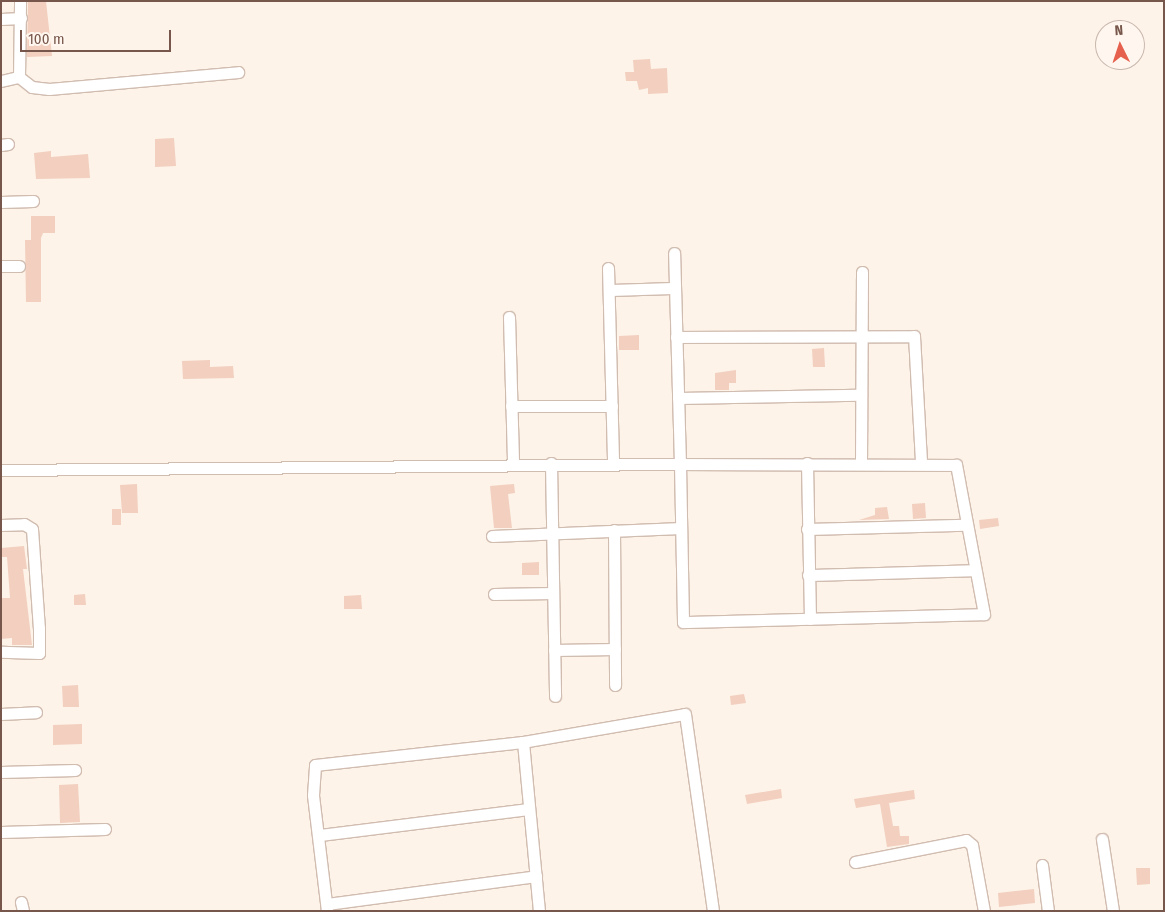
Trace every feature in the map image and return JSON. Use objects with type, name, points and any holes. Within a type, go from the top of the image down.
[{"type":"street","points":[[19,77],[20,1]]},
{"type":"street","points":[[1,19],[21,18]]},
{"type":"street","points":[[19,77],[32,87],[49,89],[238,72]]},
{"type":"street","points":[[1,81],[19,77]]},
{"type":"street","points":[[1,202],[33,201]]},
{"type":"street","points":[[1,470],[513,462],[613,464],[680,464],[807,463],[922,463],[956,465],[965,525],[984,614],[683,622],[680,464],[674,288],[674,253]]},
{"type":"street","points":[[1,266],[19,266]]},
{"type":"street","points":[[608,268],[613,464]]},
{"type":"street","points":[[861,463],[858,395],[862,338],[862,272]]},
{"type":"street","points":[[609,290],[674,288]]},
{"type":"street","points":[[508,317],[513,462]]},
{"type":"street","points":[[676,337],[862,338],[914,336],[922,463]]},
{"type":"street","points":[[678,398],[858,395]]},
{"type":"street","points":[[511,406],[612,406]]},
{"type":"street","points":[[551,463],[555,696]]},
{"type":"street","points":[[807,463],[810,619]]},
{"type":"street","points":[[1,524],[24,524],[32,529],[39,653],[1,652]]},
{"type":"street","points":[[807,528],[965,525]]},
{"type":"street","points":[[492,536],[681,528]]},
{"type":"street","points":[[614,530],[615,684]]},
{"type":"street","points":[[808,574],[975,570]]},
{"type":"street","points":[[494,594],[553,593]]},
{"type":"street","points":[[554,650],[615,648]]},
{"type":"street","points":[[1,714],[36,712]]},
{"type":"street","points":[[536,876],[327,907],[312,778],[315,765],[523,742],[685,714],[713,911]]},
{"type":"street","points":[[523,742],[539,911]]},
{"type":"street","points":[[1,772],[75,770]]},
{"type":"street","points":[[320,834],[528,809]]},
{"type":"street","points":[[1,832],[105,829]]},
{"type":"street","points":[[1102,839],[1113,911]]},
{"type":"street","points":[[856,862],[966,840],[972,845],[984,911]]},
{"type":"street","points":[[1042,865],[1048,911]]},
{"type":"building","points":[[28,1],[46,1],[52,56],[27,57]]},
{"type":"building","points":[[650,59],[651,69],[667,68],[668,93],[648,94],[648,88],[639,90],[637,81],[626,81],[625,72],[634,72],[633,60]]},
{"type":"building","points":[[174,138],[176,166],[155,167],[155,139]]},
{"type":"building","points":[[51,151],[51,157],[88,154],[90,178],[36,179],[34,153]]},
{"type":"building","points":[[31,216],[55,216],[55,233],[43,233],[41,238],[41,302],[26,302],[25,240],[31,240]]},
{"type":"building","points":[[639,335],[639,350],[619,350],[619,336]]},
{"type":"building","points":[[824,348],[825,367],[813,367],[812,349]]},
{"type":"building","points":[[210,360],[210,367],[233,366],[234,378],[183,379],[182,361]]},
{"type":"building","points":[[736,370],[736,383],[729,383],[729,390],[715,390],[715,373]]},
{"type":"building","points":[[137,484],[138,513],[122,513],[120,485]]},
{"type":"building","points":[[514,484],[515,493],[508,494],[512,528],[494,528],[490,486]]},
{"type":"building","points":[[925,503],[926,518],[913,519],[912,504]]},
{"type":"building","points":[[887,507],[889,519],[859,520],[875,515],[875,508]]},
{"type":"building","points":[[112,509],[121,509],[121,525],[112,525]]},
{"type":"building","points":[[998,518],[999,526],[980,529],[979,520]]},
{"type":"building","points":[[24,546],[27,569],[23,569],[32,645],[12,645],[12,638],[1,639],[1,598],[10,598],[7,557],[1,557],[1,548]]},
{"type":"building","points":[[539,562],[539,575],[522,575],[522,563]]},
{"type":"building","points":[[85,594],[86,605],[74,605],[74,595]]},
{"type":"building","points":[[361,595],[362,609],[344,609],[344,596]]},
{"type":"building","points":[[78,685],[79,707],[63,707],[62,686]]},
{"type":"building","points":[[744,694],[746,703],[731,705],[730,696]]},
{"type":"building","points":[[82,724],[82,744],[53,745],[53,725]]},
{"type":"building","points":[[78,784],[80,822],[60,823],[59,785]]},
{"type":"building","points":[[781,789],[782,798],[747,804],[745,795]]},
{"type":"building","points":[[914,790],[915,799],[889,803],[893,826],[899,826],[900,836],[909,836],[909,844],[887,847],[880,804],[856,808],[854,799]]},
{"type":"building","points":[[1136,868],[1150,868],[1150,884],[1137,885]]},
{"type":"building","points":[[1034,889],[1035,903],[999,907],[998,893]]}]
